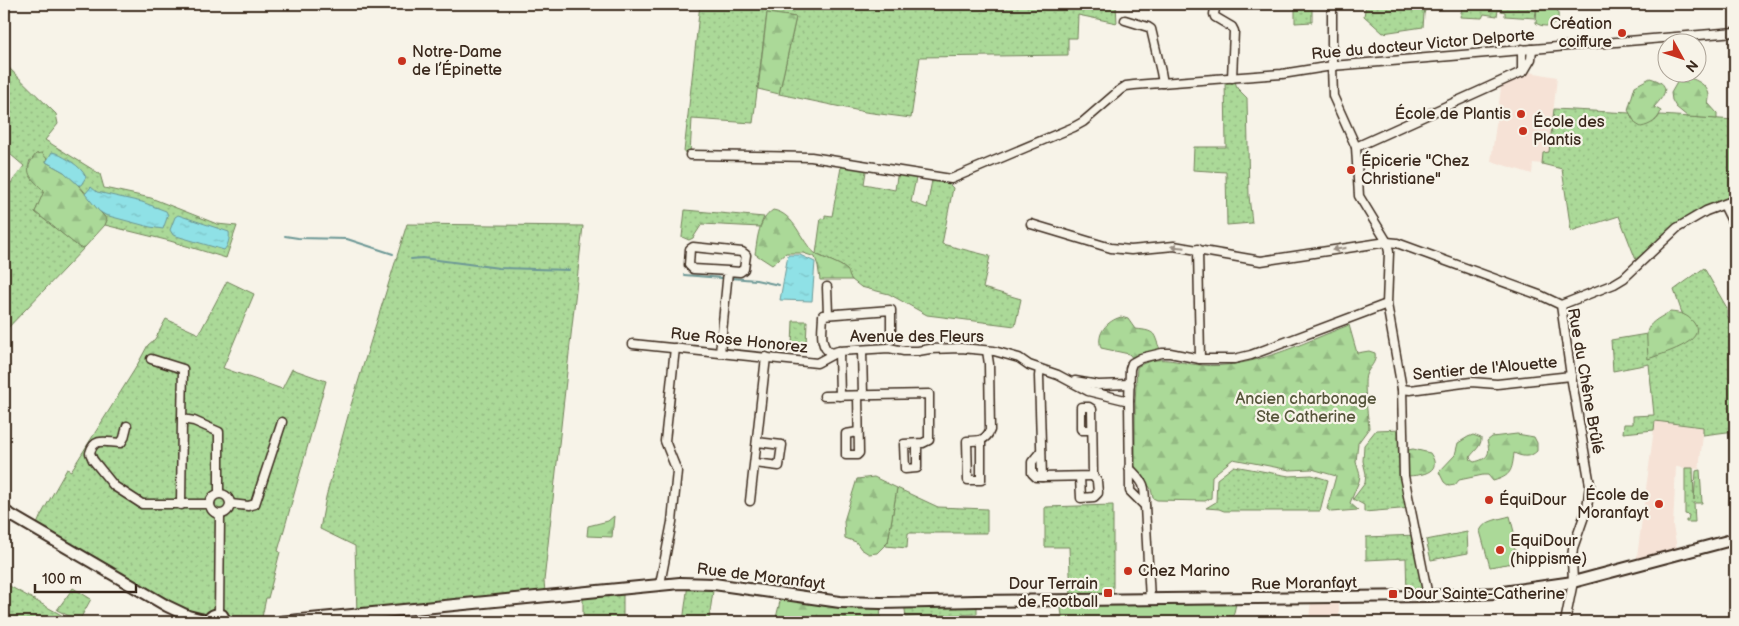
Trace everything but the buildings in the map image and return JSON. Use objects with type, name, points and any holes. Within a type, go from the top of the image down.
[{"type":"main road","points":[[4,510],[167,606],[188,616],[208,622],[214,615],[223,618]]},
{"type":"main road","name":"Rue Moranfayt","points":[[1150,600],[1428,596],[1496,593],[1573,582],[1735,539]]},
{"type":"main road","name":"Rue de Moranfayt","points":[[280,622],[660,584],[714,584],[840,602],[1150,600]]},
{"type":"street","points":[[1216,4],[1214,17],[1232,27],[1234,31],[1232,78]]},
{"type":"street","points":[[1332,4],[1333,96],[1356,147],[1359,196],[1387,242],[1389,252],[1387,304],[1402,389],[1405,489],[1417,535],[1428,596]]},
{"type":"street","points":[[1124,20],[1151,29],[1162,83]]},
{"type":"street","name":"Rue du docteur Victor Delporte","points":[[690,155],[818,158],[950,179],[1083,122],[1126,86],[1282,74],[1332,66],[1366,65],[1522,49],[1735,32]]},
{"type":"street","points":[[1522,49],[1522,72]]},
{"type":"street","points":[[1356,147],[1522,72],[1526,69],[1531,59],[1532,49]]},
{"type":"street","points":[[1561,305],[1614,284],[1624,278],[1677,228],[1706,211],[1735,200]]},
{"type":"street","points":[[1724,205],[1735,227]]},
{"type":"street","points":[[1031,224],[1111,248],[1131,250],[1174,246],[1261,261],[1387,242]]},
{"type":"street","name":"Rue du Chêne Brûlé","points":[[1387,242],[1401,244],[1561,305],[1590,485],[1587,508],[1573,548],[1573,582],[1565,622]]},
{"type":"street","points":[[693,246],[742,252],[746,255],[744,269],[740,272],[728,271],[693,269],[688,265],[690,249],[693,246]]},
{"type":"street","points":[[1198,249],[1200,359]]},
{"type":"street","points":[[720,353],[728,271]]},
{"type":"street","points":[[827,287],[825,314],[891,310],[891,340]]},
{"type":"street","points":[[1145,506],[1130,491],[1129,401],[1131,364],[1141,358],[1170,353],[1200,359],[1234,359],[1251,355],[1387,304]]},
{"type":"street","name":"Avenue des Fleurs","points":[[825,314],[823,343],[824,348],[831,353],[889,348],[904,351],[961,348],[990,351],[1019,358],[1029,365],[1069,380],[1088,391],[1129,401]]},
{"type":"street","name":"Rue Rose Honorez","points":[[634,344],[817,363],[839,351]]},
{"type":"street","points":[[660,584],[672,522],[677,470],[665,441],[674,348]]},
{"type":"street","points":[[839,351],[840,396]]},
{"type":"street","points":[[858,432],[862,351]]},
{"type":"street","points":[[980,441],[981,480],[968,480],[967,441],[980,441],[985,438],[990,430],[990,351]]},
{"type":"street","points":[[750,501],[766,357]]},
{"type":"street","points":[[151,359],[183,369],[181,505]]},
{"type":"street","points":[[1043,370],[1040,383],[1042,477],[1095,478]]},
{"type":"street","name":"Sentier de l'Alouette","points":[[1402,389],[1410,390],[1471,382],[1500,384],[1571,376]]},
{"type":"street","name":"Avenue des Fleurs","points":[[1069,380],[1098,385],[1130,384]]},
{"type":"street","points":[[1097,393],[1095,389],[1098,385]]},
{"type":"street","points":[[824,396],[929,394],[929,440],[916,444]]},
{"type":"street","points":[[182,419],[194,421],[219,432],[219,494]]},
{"type":"street","points":[[231,504],[248,506],[256,504],[282,422]]},
{"type":"street","points":[[127,426],[121,443],[100,441],[93,445],[90,453],[93,460],[114,486],[142,504],[210,504]]},
{"type":"street","points":[[1080,477],[1081,498],[1096,496],[1092,430]]},
{"type":"street","points":[[755,463],[779,466],[782,446],[757,442]]},
{"type":"street","points":[[1129,468],[1144,484],[1150,600]]},
{"type":"street","points":[[219,494],[227,496],[231,504],[226,513],[220,514],[212,510],[210,504],[213,496],[219,494]]},
{"type":"street","points":[[220,514],[223,618]]},
{"type":"shaded area","name":"École des Plantis","points":[[1524,71],[1557,77],[1549,153],[1543,153],[1542,164],[1533,163],[1532,174],[1491,161],[1502,81]]},
{"type":"shaded area","name":"École de Moranfayt","points":[[1655,421],[1704,427],[1699,469],[1676,467],[1673,526],[1678,554],[1639,565],[1637,557]]},
{"type":"shaded area","points":[[1311,598],[1339,598],[1339,622],[1309,622]]},
{"type":"green space","points":[[700,4],[1116,4],[1117,23],[1078,15],[1077,38],[1068,38],[1068,55],[920,57],[911,118],[865,112],[779,94],[796,17],[767,13],[753,123],[692,119],[690,154],[684,152]]},
{"type":"green space","points":[[1295,4],[1312,4],[1312,22],[1295,23]]},
{"type":"green space","points":[[1366,4],[1389,6],[1389,4],[1427,4],[1423,27],[1383,33],[1364,16]]},
{"type":"green space","points":[[1463,4],[1537,4],[1535,18],[1505,16],[1505,12],[1498,10],[1497,16],[1484,14],[1482,18],[1460,17]]},
{"type":"green space","points":[[1537,4],[1557,4],[1558,20],[1556,23],[1547,26],[1536,23]]},
{"type":"green space","points":[[767,13],[796,17],[779,94],[758,89]]},
{"type":"green space","points":[[4,63],[56,114],[58,124],[45,140],[100,174],[104,188],[151,198],[217,224],[237,226],[226,258],[170,241],[105,225],[107,220],[74,180],[30,160],[30,174],[45,191],[35,212],[79,247],[85,247],[4,332],[4,192],[24,166],[4,149]]},
{"type":"green space","points":[[1225,78],[1235,81],[1237,88],[1247,98],[1249,196],[1252,223],[1227,225],[1226,172],[1193,170],[1194,147],[1226,147]]},
{"type":"green space","points":[[1650,78],[1662,83],[1665,90],[1662,98],[1654,107],[1661,111],[1658,117],[1654,122],[1641,127],[1636,124],[1628,110],[1635,86]]},
{"type":"green space","points":[[1677,82],[1699,82],[1709,93],[1708,103],[1717,113],[1717,119],[1688,117],[1676,107],[1671,93]]},
{"type":"green space","points":[[1554,109],[1630,113],[1632,119],[1655,121],[1660,115],[1735,120],[1735,200],[1691,220],[1638,265],[1619,216],[1571,231],[1562,169],[1542,164],[1543,153],[1549,152]]},
{"type":"green space","points":[[42,153],[47,159],[46,162],[74,180],[107,220],[105,225],[85,247],[80,248],[35,212],[44,191],[32,178],[29,166],[36,154]]},
{"type":"green space","points":[[842,162],[867,165],[864,184],[895,190],[898,170],[917,173],[911,202],[927,208],[932,180],[946,181],[953,188],[942,244],[990,256],[983,288],[1021,299],[1015,326],[927,315],[889,294],[861,287],[852,280],[842,266],[816,254],[821,218],[825,219],[825,215],[832,216]]},
{"type":"green space","points":[[685,210],[764,217],[760,227],[702,224],[693,238],[689,240],[682,237]]},
{"type":"green space","points":[[773,210],[787,217],[816,254],[843,267],[847,270],[852,280],[820,280],[815,257],[803,253],[786,253],[772,265],[755,254],[758,235],[764,219]]},
{"type":"green space","points":[[407,224],[583,226],[544,581],[545,592],[357,615],[355,546],[320,529],[326,497],[351,405]]},
{"type":"green space","points":[[1704,268],[1727,308],[1727,316],[1730,319],[1735,352],[1735,431],[1703,435],[1703,427],[1655,421],[1654,430],[1623,433],[1624,424],[1633,424],[1633,416],[1654,415],[1649,364],[1613,371],[1611,340],[1647,334],[1649,359],[1694,324],[1682,313],[1674,290]]},
{"type":"green space","points":[[227,281],[254,294],[223,368],[282,389],[292,369],[326,381],[278,551],[280,552],[261,622],[230,622],[223,606],[216,606],[214,611],[206,617],[195,617],[35,529],[67,469],[71,471],[166,319],[199,334]]},
{"type":"green space","points":[[1670,312],[1684,314],[1689,318],[1697,330],[1695,336],[1681,346],[1648,359],[1648,330],[1654,321]]},
{"type":"green space","points":[[1121,317],[1128,319],[1135,329],[1152,333],[1162,353],[1135,361],[1129,354],[1101,348],[1100,337],[1104,328],[1111,321]]},
{"type":"green space","points":[[793,321],[807,321],[806,346],[792,346]]},
{"type":"green space","name":"Ancien charbonage Ste Catherine","points":[[1349,325],[1357,353],[1369,351],[1375,353],[1374,362],[1365,379],[1369,428],[1358,443],[1356,462],[1360,475],[1350,503],[1358,510],[1331,512],[1327,509],[1336,476],[1312,469],[1290,470],[1233,459],[1212,476],[1211,498],[1205,501],[1157,500],[1153,498],[1151,489],[1135,466],[1137,367],[1153,360],[1168,360],[1200,365],[1238,363],[1276,354]]},
{"type":"green space","points":[[1402,429],[1404,476],[1412,508],[1364,512],[1364,505],[1353,499],[1365,483],[1364,445],[1376,430]]},
{"type":"green space","points":[[1517,434],[1534,437],[1537,443],[1537,451],[1532,455],[1526,456],[1514,453],[1510,472],[1504,477],[1493,481],[1488,475],[1483,475],[1459,480],[1455,485],[1449,486],[1444,482],[1439,472],[1455,455],[1458,443],[1473,435],[1481,438],[1479,446],[1470,457],[1474,462],[1483,459],[1487,455],[1489,449],[1487,441],[1492,437]]},
{"type":"green space","points":[[1413,449],[1430,453],[1434,460],[1434,465],[1432,470],[1428,472],[1404,476],[1403,451]]},
{"type":"green space","points":[[1234,466],[1289,476],[1312,475],[1328,480],[1320,511],[1224,511],[1206,508],[1216,502],[1217,479]]},
{"type":"green space","points":[[1685,468],[1693,468],[1694,500],[1696,471],[1700,470],[1702,503],[1694,503],[1695,522],[1686,522],[1689,515],[1685,514]]},
{"type":"green space","points":[[874,477],[897,488],[888,542],[877,553],[869,554],[861,549],[856,542],[845,538],[844,521],[857,479]]},
{"type":"green space","points":[[897,488],[938,507],[987,509],[987,533],[908,533],[907,548],[885,546],[888,542]]},
{"type":"green space","points":[[1113,505],[1113,600],[1071,601],[1069,547],[1045,547],[1045,507]]},
{"type":"green space","points":[[614,516],[612,537],[587,536],[588,526],[608,521]]},
{"type":"green space","name":"EquiDour (hippisme)","points":[[1510,516],[1515,536],[1512,538],[1518,562],[1490,567],[1480,531],[1489,522]]},
{"type":"green space","points":[[1467,532],[1468,553],[1431,560],[1426,540]]},
{"type":"green space","points":[[1417,535],[1428,596],[1407,597],[1406,558],[1366,560],[1366,537]]},
{"type":"green space","points":[[4,583],[74,622],[4,622]]},
{"type":"green space","points":[[688,584],[714,584],[709,619],[732,622],[683,622]]},
{"type":"green space","points":[[73,588],[91,599],[79,621],[57,610]]},
{"type":"green space","points":[[623,588],[623,622],[583,622],[583,592]]},
{"type":"green space","points":[[782,593],[881,603],[880,622],[775,622]]},
{"type":"green space","points":[[1237,599],[1233,617],[1229,616],[1227,622],[1063,622],[1061,609],[1063,601]]},
{"type":"green space","points":[[977,601],[977,614],[906,617],[904,603]]},
{"type":"water","points":[[52,152],[69,160],[80,169],[86,177],[81,185],[78,185],[64,172],[46,162]]},
{"type":"water","points":[[91,187],[97,192],[142,202],[166,211],[168,215],[163,229],[105,215],[99,211],[85,194]]},
{"type":"water","points":[[178,215],[229,232],[228,242],[224,250],[173,235],[170,230],[175,217]]},
{"type":"water","points":[[788,255],[800,255],[815,262],[812,301],[780,300]]},
{"type":"waterway","points":[[285,236],[347,239],[393,254]]},
{"type":"waterway","points":[[411,259],[422,258],[499,268],[569,270]]},
{"type":"waterway","points":[[684,275],[722,278]]},
{"type":"waterway","points":[[731,278],[756,280],[779,285]]},
{"type":"place","name":"Création coiffure","points":[[1622,33]]},
{"type":"place","name":"Notre-Dame de l’Épinette","points":[[402,61]]},
{"type":"place","name":"École de Plantis","points":[[1521,114]]},
{"type":"place","name":"École des Plantis","points":[[1523,131]]},
{"type":"place","name":"Épicerie \"Chez Christiane\"","points":[[1351,170]]},
{"type":"place","name":"ÉquiDour","points":[[1489,500]]},
{"type":"place","name":"École de Moranfayt","points":[[1659,504]]},
{"type":"place","name":"EquiDour (hippisme)","points":[[1500,550]]},
{"type":"place","name":"Chez Marino","points":[[1128,571]]},
{"type":"place","name":"Dour Terrain de Football","points":[[1108,593]]},
{"type":"place","name":"Dour Sainte-Catherine","points":[[1393,594]]}]
